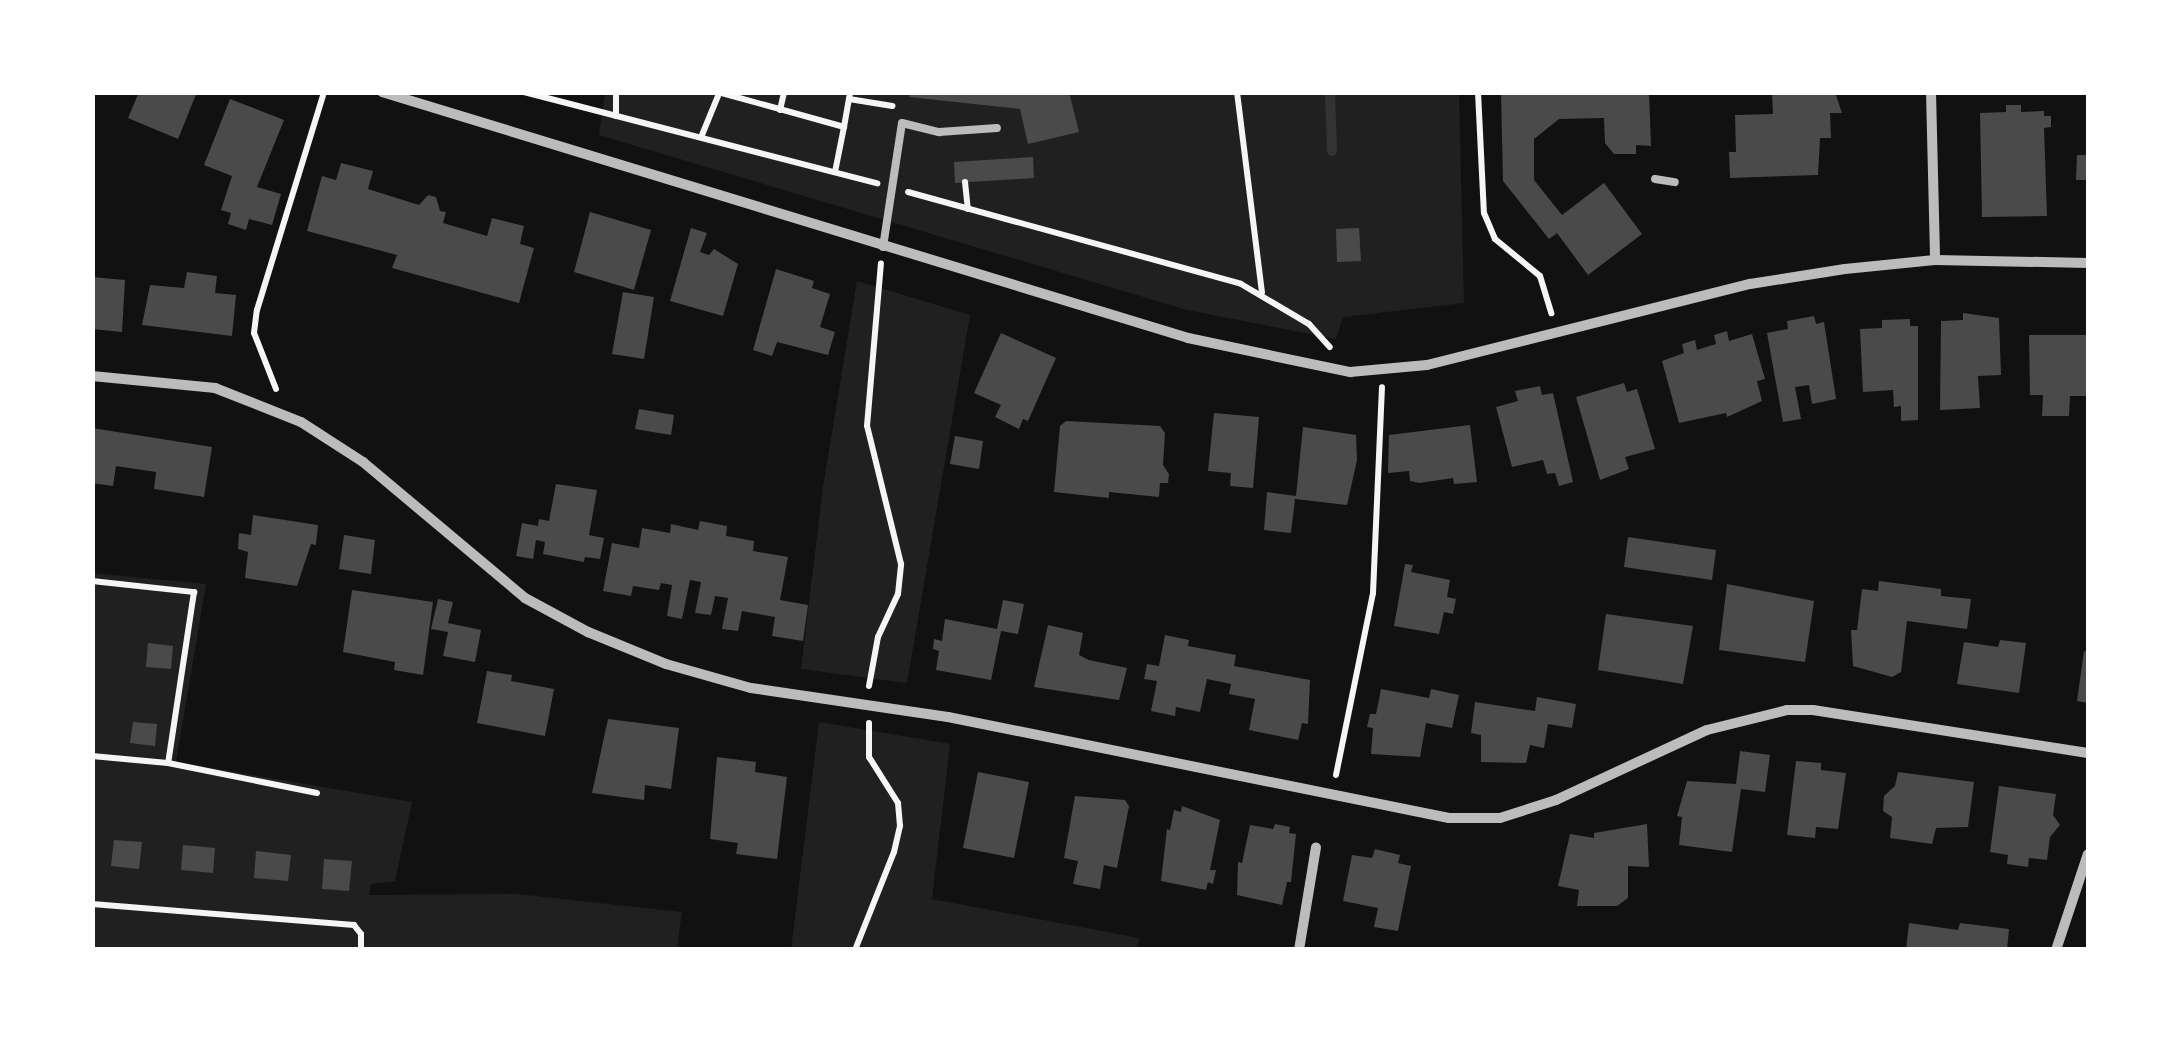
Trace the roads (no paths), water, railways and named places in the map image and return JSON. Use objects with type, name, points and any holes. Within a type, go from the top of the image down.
[{"type":"street","points":[[382,92],[1188,338],[1350,372],[1383,371],[1556,333],[1750,284],[1935,260],[2088,263]]},
{"type":"street","points":[[1931,92],[1935,260]]},
{"type":"street","points":[[92,376],[215,388],[301,422],[363,462],[525,598],[588,632],[666,664],[752,688],[866,704],[1450,818],[1500,818],[1556,800],[1708,730],[1787,710],[1812,710],[2088,753]]},
{"type":"street","points":[[1299,950],[1316,847]]},
{"type":"street","points":[[2056,950],[2088,854]]},
{"type":"lane","points":[[883,248],[902,123],[939,132],[997,128]]},
{"type":"lane","points":[[1655,179],[1675,182]]},
{"type":"waterway","points":[[1330,92],[1332,151]]}]
